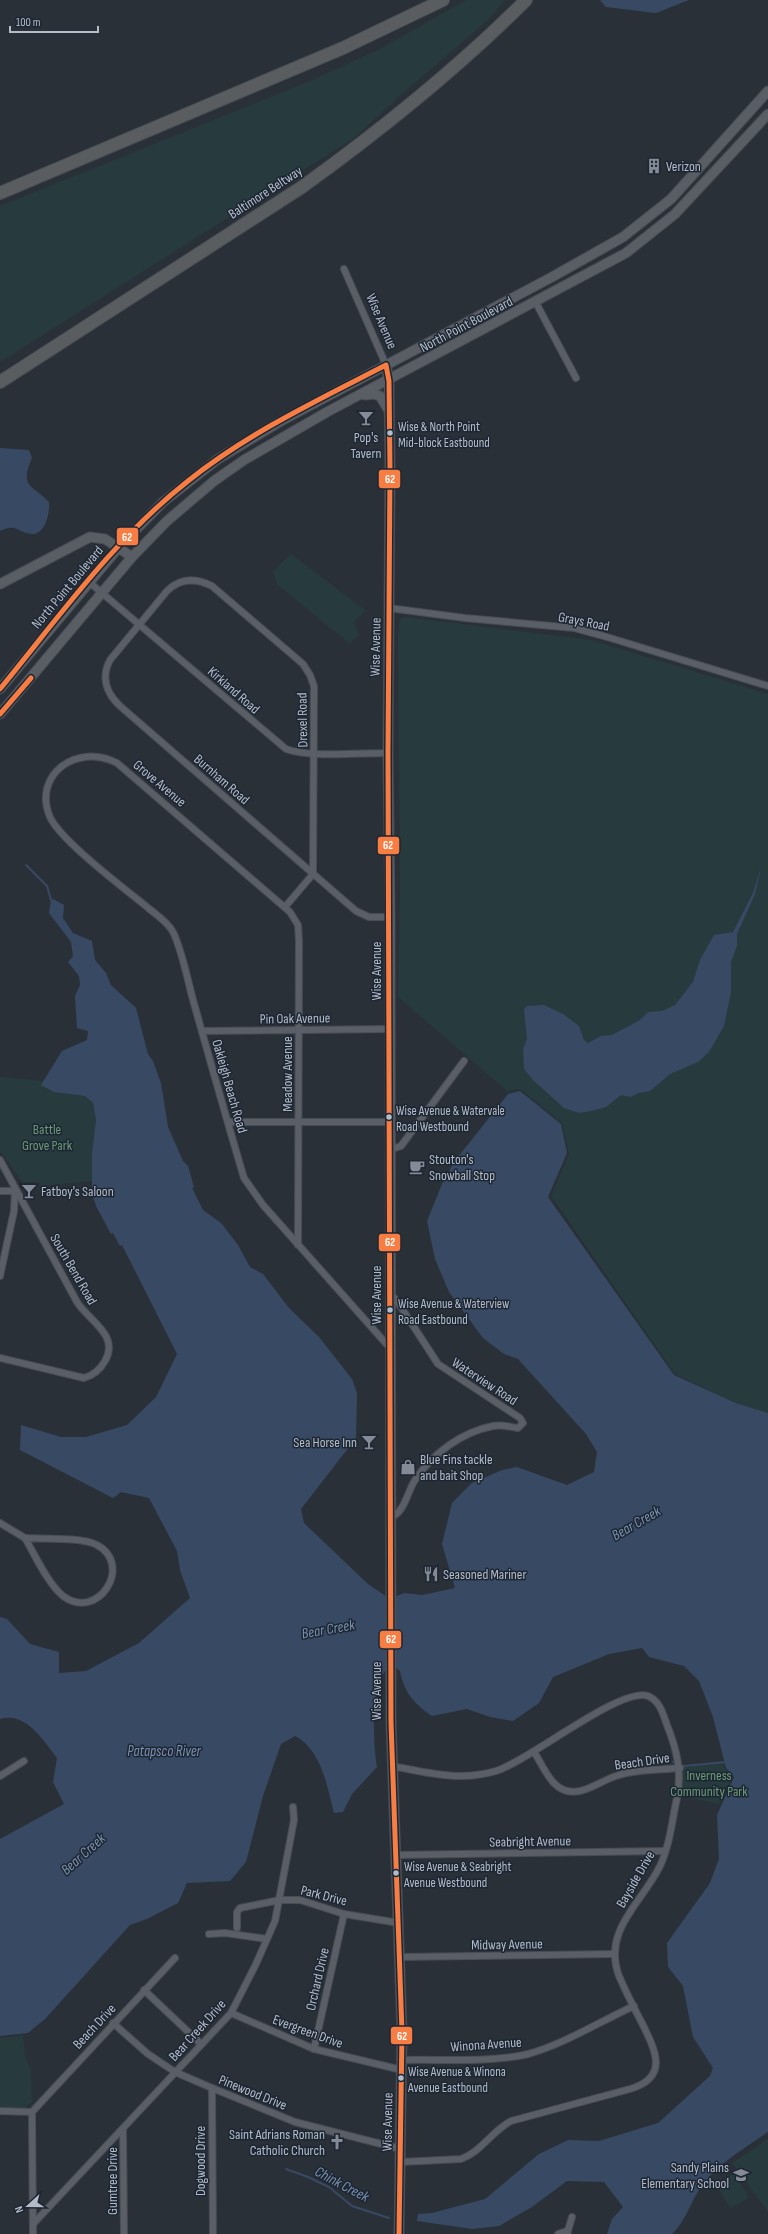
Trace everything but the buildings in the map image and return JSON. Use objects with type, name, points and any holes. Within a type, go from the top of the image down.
[{"type":"highway","points":[[0,193],[343,48],[443,0]]},
{"type":"highway","name":"Baltimore Beltway","points":[[0,382],[262,213],[347,155],[436,84],[526,0]]},
{"type":"main road","name":"North Point Boulevard","points":[[0,689],[119,547],[163,502],[218,459],[280,421],[552,278],[632,231],[671,198],[768,92]]},
{"type":"main road","name":"North Point Boulevard","points":[[0,714],[132,557],[167,521],[214,481],[258,452],[357,396],[389,381],[536,303],[626,253],[675,214],[768,114]]},
{"type":"main road","points":[[739,124],[736,134],[739,145]]},
{"type":"main road","points":[[626,253],[625,245],[632,231]]},
{"type":"main road","points":[[595,271],[613,253],[615,249],[612,244]]},
{"type":"main road","points":[[536,303],[538,292],[552,278]]},
{"type":"main road","name":"Wise Avenue","points":[[386,365],[389,381],[390,426],[388,753],[390,917],[390,1695],[391,1766],[399,1923],[402,2065],[399,2234]]},
{"type":"main road","points":[[357,396],[374,394],[383,398],[387,407],[390,426]]},
{"type":"main road","points":[[0,584],[90,537],[105,539],[132,557]]},
{"type":"street","name":"Wise Avenue","points":[[344,269],[386,365]]},
{"type":"street","points":[[536,303],[576,378]]},
{"type":"street","name":"Drexel Road","points":[[140,623],[174,585],[191,580],[212,586],[307,669],[314,686],[313,874]]},
{"type":"street","name":"Kirkland Road","points":[[89,582],[140,623],[280,746],[293,752],[388,753]]},
{"type":"street","name":"Grays Road","points":[[389,608],[465,618],[574,628],[608,636],[768,686]]},
{"type":"street","name":"Burnham Road","points":[[140,623],[107,665],[105,680],[110,695],[120,706],[360,914],[369,917],[390,917]]},
{"type":"street","name":"Grove Avenue","points":[[58,830],[50,818],[48,809],[47,793],[52,778],[63,766],[75,758],[87,755],[104,757],[126,770],[285,907]]},
{"type":"street","name":"Oakleigh Beach Road","points":[[58,830],[171,929],[248,1185],[298,1245],[390,1348]]},
{"type":"street","points":[[285,907],[313,874]]},
{"type":"street","name":"Meadow Avenue","points":[[285,907],[296,920],[299,930],[298,1245]]},
{"type":"street","name":"Pin Oak Avenue","points":[[202,1031],[389,1029]]},
{"type":"street","points":[[389,1150],[401,1146],[464,1061]]},
{"type":"street","points":[[228,1122],[389,1122]]},
{"type":"street","name":"South Bend Road","points":[[0,1160],[81,1309],[105,1333],[109,1344],[109,1351],[98,1371],[84,1378],[0,1358]]},
{"type":"street","points":[[0,1191],[15,1190],[14,1211],[0,1276]]},
{"type":"street","name":"Waterview Road","points":[[390,1292],[400,1304],[438,1364],[520,1418],[523,1423],[518,1428],[493,1426],[454,1442],[441,1450],[414,1481],[399,1512],[390,1517]]},
{"type":"street","points":[[0,1523],[25,1538],[55,1588],[64,1597],[75,1601],[86,1602],[96,1599],[107,1590],[111,1580],[112,1567],[106,1553],[98,1545],[86,1541],[25,1538]]},
{"type":"street","name":"Bayside Drive","points":[[391,1766],[450,1777],[470,1776],[503,1769],[534,1752],[594,1714],[630,1696],[643,1695],[656,1702],[662,1710],[673,1741],[680,1768],[680,1786],[665,1851],[660,1865],[619,1931],[614,1954],[616,1969],[657,2057],[655,2071],[644,2084],[511,2121],[500,2127],[472,2153],[461,2159],[401,2162]]},
{"type":"street","name":"Beach Drive","points":[[534,1752],[556,1785],[571,1792],[584,1790],[601,1781],[624,1774],[680,1768]]},
{"type":"street","points":[[0,1776],[24,1761]]},
{"type":"street","name":"Bear Creek Drive","points":[[33,2224],[124,2129],[231,2013],[267,1939],[280,1900],[294,1820],[294,1807]]},
{"type":"street","name":"Seabright Avenue","points":[[396,1855],[665,1851]]},
{"type":"street","name":"Park Drive","points":[[238,1928],[237,1912],[240,1908],[280,1900],[307,1902],[344,1914],[399,1923]]},
{"type":"street","name":"Orchard Drive","points":[[314,2049],[344,1914]]},
{"type":"street","points":[[209,1934],[225,1933],[267,1939]]},
{"type":"street","name":"Midway Avenue","points":[[400,1957],[614,1954]]},
{"type":"street","name":"Beach Drive","points":[[32,2112],[175,1958]]},
{"type":"street","points":[[144,1990],[201,2044]]},
{"type":"street","name":"Winona Avenue","points":[[402,2065],[504,2058],[529,2054],[634,2006]]},
{"type":"street","name":"Evergreen Drive","points":[[231,2013],[314,2049],[402,2065]]},
{"type":"street","name":"Pinewood Drive","points":[[114,2023],[148,2054],[175,2072],[295,2122],[401,2149]]},
{"type":"street","name":"Dogwood Drive","points":[[212,2088],[212,2234]]},
{"type":"street","points":[[0,2112],[32,2112],[33,2234]]},
{"type":"street","name":"Gumtree Drive","points":[[124,2129],[124,2234]]},
{"type":"street","points":[[558,2234],[567,2233],[572,2217]]},
{"type":"green space","points":[[466,0],[505,0],[487,21],[403,93],[354,138],[0,362],[0,206],[308,82],[378,50]]},
{"type":"green space","points":[[291,554],[366,611],[354,621],[359,636],[349,643],[277,584],[273,571]]},
{"type":"green space","points":[[405,617],[591,640],[768,694],[768,1413],[736,1403],[675,1374],[551,1196],[569,1154],[562,1123],[520,1089],[507,1091],[398,997],[400,886],[398,636],[399,623],[401,619]]},
{"type":"green space","name":"Battle Grove Park","points":[[0,1077],[44,1081],[42,1085],[68,1094],[85,1096],[93,1103],[96,1120],[92,1152],[92,1181],[41,1186],[36,1182],[23,1183],[0,1151]]},
{"type":"green space","name":"Inverness Community Park","points":[[724,1763],[724,1768],[733,1777],[719,1804],[681,1796],[683,1767]]},
{"type":"green space","points":[[23,2035],[25,2057],[31,2069],[32,2102],[25,2108],[0,2108],[0,2038]]},
{"type":"green space","points":[[768,2139],[768,2212],[732,2163]]},
{"type":"green space","points":[[735,2173],[749,2198],[730,2208],[716,2184]]},
{"type":"water","points":[[600,0],[689,0],[656,13],[606,7]]},
{"type":"water","points":[[0,448],[29,450],[32,458],[28,468],[27,480],[33,488],[49,502],[48,516],[44,526],[37,533],[28,534],[14,528],[0,531]]},
{"type":"water","points":[[761,867],[755,894],[737,934],[737,946],[731,962],[731,992],[724,1026],[709,1052],[698,1062],[670,1074],[650,1091],[638,1093],[630,1097],[621,1095],[606,1107],[579,1113],[564,1108],[533,1080],[524,1069],[523,1049],[527,1039],[524,1009],[527,1006],[544,1005],[563,1014],[579,1026],[584,1040],[588,1043],[601,1036],[612,1035],[640,1020],[648,1012],[662,1011],[675,1005],[693,982],[700,960],[714,935],[733,932],[753,893]]},
{"type":"water","name":"Patapsco River","points":[[53,899],[64,905],[63,918],[73,933],[92,941],[95,960],[106,973],[111,985],[136,1008],[148,1054],[153,1061],[161,1083],[168,1127],[183,1161],[188,1166],[194,1187],[192,1188],[203,1210],[221,1223],[238,1245],[250,1267],[263,1274],[289,1308],[319,1337],[352,1379],[357,1393],[356,1438],[301,1509],[304,1523],[368,1584],[390,1599],[404,1593],[422,1595],[455,1588],[442,1544],[452,1503],[472,1483],[502,1470],[517,1467],[567,1485],[594,1472],[597,1452],[586,1434],[518,1359],[504,1354],[483,1338],[449,1292],[435,1259],[427,1221],[442,1184],[454,1162],[508,1094],[520,1091],[561,1124],[567,1153],[548,1197],[674,1375],[736,1403],[768,1413],[768,2132],[730,2158],[713,2173],[699,2190],[684,2218],[672,2234],[607,2234],[612,2219],[623,2207],[604,2182],[567,2181],[532,2207],[499,2226],[472,2229],[417,2221],[418,2214],[432,2213],[485,2199],[539,2154],[568,2140],[599,2141],[658,2123],[710,2076],[713,2068],[693,2037],[683,1986],[668,1967],[667,1943],[710,1883],[719,1859],[717,1815],[734,1777],[726,1768],[713,1717],[699,1681],[684,1666],[649,1657],[642,1648],[609,1654],[553,1677],[539,1703],[513,1721],[490,1717],[467,1709],[432,1716],[420,1707],[411,1697],[404,1685],[400,1671],[396,1668],[387,1669],[382,1677],[375,1701],[374,1745],[377,1767],[352,1794],[343,1812],[334,1813],[326,1781],[312,1750],[295,1736],[281,1744],[263,1796],[246,1862],[230,1881],[187,1883],[178,1903],[147,1919],[130,1925],[46,2018],[28,2033],[0,2036],[0,1839],[64,1804],[53,1782],[57,1758],[40,1736],[26,1723],[18,1719],[0,1719],[0,1617],[7,1619],[30,1644],[59,1652],[59,1673],[86,1671],[139,1643],[190,1598],[180,1570],[177,1551],[149,1498],[121,1492],[113,1498],[20,1450],[21,1425],[61,1437],[86,1437],[127,1425],[156,1397],[177,1354],[122,1245],[120,1246],[113,1233],[111,1234],[96,1206],[92,1193],[92,1152],[96,1120],[93,1103],[85,1096],[54,1092],[41,1085],[62,1051],[87,1040],[88,1031],[77,1028],[75,996],[80,985],[79,976],[68,962],[73,956],[71,942],[49,913],[51,900]]},
{"type":"waterway","points":[[26,865],[47,886],[51,900]]},
{"type":"waterway","points":[[673,1762],[684,1766],[726,1762]]},
{"type":"waterway","name":"Chink Creek","points":[[286,2169],[329,2187],[352,2206],[389,2218]]},
{"type":"transit line","name":"62","points":[[0,689],[88,580],[112,553],[161,504],[188,481],[259,432],[309,404],[386,365],[389,381],[390,469],[388,753],[391,1722],[402,2032],[399,2234]]},
{"type":"transit line","name":"62","points":[[0,714],[31,678]]},
{"type":"place","name":"Verizon","points":[[654,166]]},
{"type":"place","name":"Pop's Tavern","points":[[366,418]]},
{"type":"place","name":"Wise & North Point Mid-block Eastbound","points":[[390,433]]},
{"type":"place","name":"Wise Avenue & Watervale Road Westbound","points":[[389,1117]]},
{"type":"place","name":"Stouton's Snowball Stop","points":[[417,1167]]},
{"type":"place","name":"Fatboy's Saloon","points":[[29,1191]]},
{"type":"place","name":"Wise Avenue & Waterview Road Eastbound","points":[[390,1310]]},
{"type":"place","name":"Sea Horse Inn","points":[[369,1442]]},
{"type":"place","name":"Blue Fins tackle and bait Shop","points":[[408,1467]]},
{"type":"place","name":"Seasoned Mariner","points":[[431,1574]]},
{"type":"place","name":"Wise Avenue & Seabright Avenue Westbound","points":[[396,1873]]},
{"type":"place","name":"Wise Avenue & Winona Avenue Eastbound","points":[[401,2078]]},
{"type":"place","name":"Saint Adrians Roman Catholic Church","points":[[337,2142]]},
{"type":"place","name":"Sandy Plains Elementary School","points":[[741,2175]]},
{"type":"water label","name":"Bear Creek","points":[[636,1523]]},
{"type":"water label","name":"Bear Creek","points":[[328,1629]]},
{"type":"water label","name":"Bear Creek","points":[[83,1854]]}]
